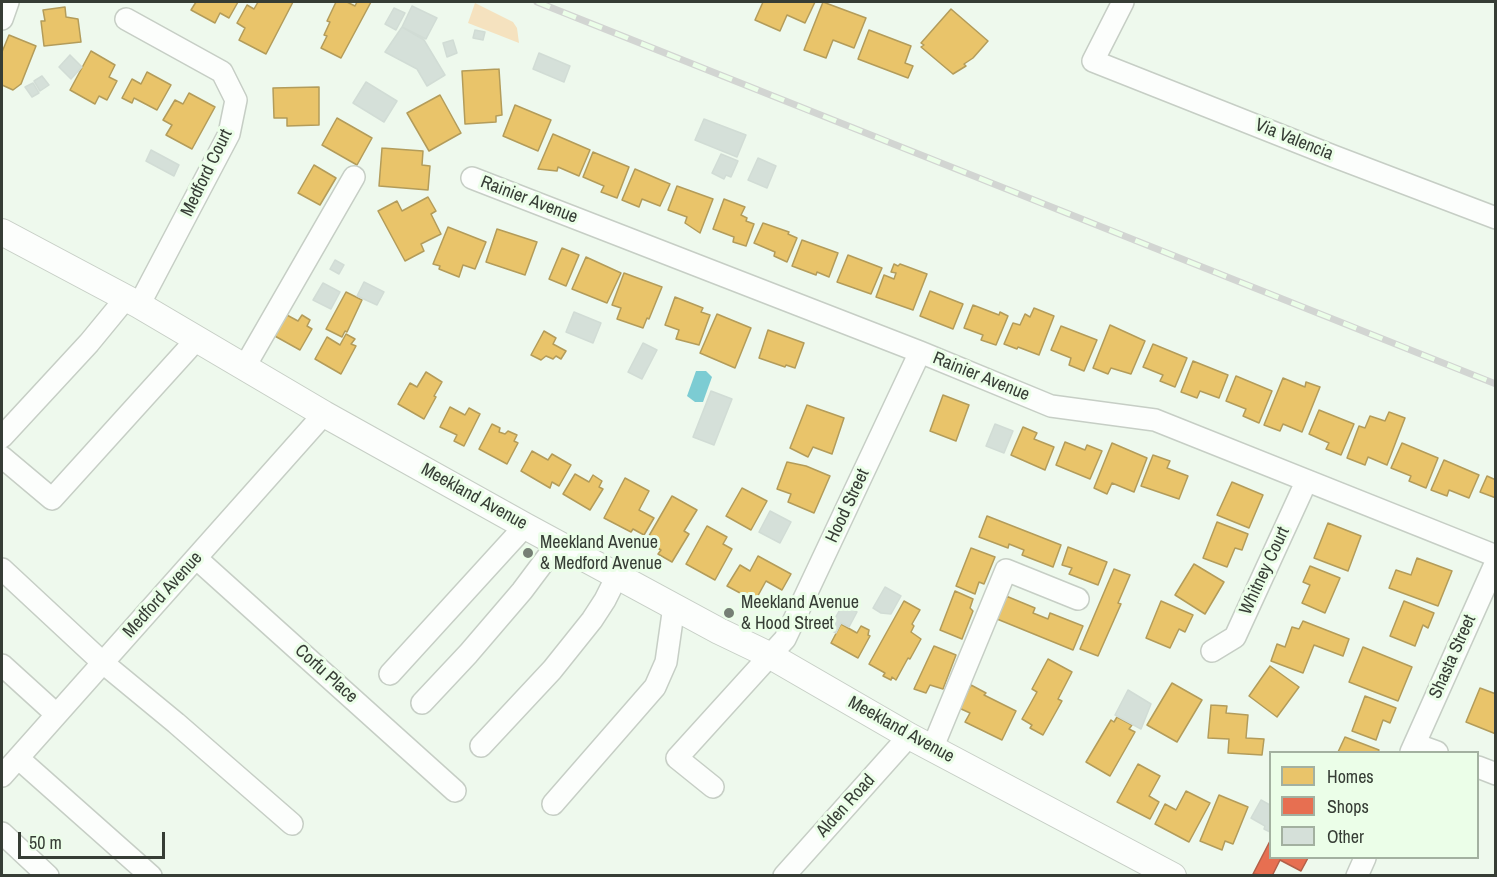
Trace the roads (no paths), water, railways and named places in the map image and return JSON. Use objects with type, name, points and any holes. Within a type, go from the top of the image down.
[{"type":"main road","name":"Meekland Avenue","points":[[2,232],[132,302],[324,414],[525,526],[768,655],[932,749],[1173,876]]},
{"type":"street","points":[[2,19],[8,2]]},
{"type":"street","name":"Via Valencia","points":[[1123,2],[1093,61],[1496,218]]},
{"type":"street","name":"Medford Court","points":[[2,437],[89,344],[132,302],[230,134],[236,100],[222,72],[126,19]]},
{"type":"street","points":[[244,368],[354,177]]},
{"type":"street","name":"Rainier Avenue","points":[[472,178],[920,352],[1051,406],[1155,420],[1496,556]]},
{"type":"street","points":[[2,457],[52,499],[196,340]]},
{"type":"street","name":"Hood Street","points":[[713,787],[677,758],[787,634],[920,352]]},
{"type":"street","name":"Medford Avenue","points":[[2,776],[324,414]]},
{"type":"street","name":"Whitney Court","points":[[1212,651],[1235,637],[1306,482]]},
{"type":"street","points":[[390,674],[525,526]]},
{"type":"street","points":[[422,703],[522,591],[558,543]]},
{"type":"street","name":"Corfu Place","points":[[196,558],[455,791]]},
{"type":"street","name":"Shasta Street","points":[[1413,748],[1496,562]]},
{"type":"street","points":[[2,569],[102,662],[176,723],[291,824]]},
{"type":"street","points":[[932,749],[1006,570],[1078,599]]},
{"type":"street","points":[[481,746],[552,670],[592,620],[617,576]]},
{"type":"street","points":[[553,804],[655,687],[666,662],[674,606]]},
{"type":"street","points":[[2,665],[56,714]]},
{"type":"street","name":"Alden Road","points":[[784,876],[909,736]]},
{"type":"street","points":[[18,758],[151,876]]},
{"type":"street","points":[[1479,768],[1496,774]]},
{"type":"street","points":[[2,833],[48,876]]},
{"type":"street","points":[[1357,876],[1365,859]]},
{"type":"water","points":[[696,371],[706,371],[712,377],[703,402],[695,402],[687,396]]},
{"type":"railway","points":[[537,2],[1496,384]]},
{"type":"place","name":"Meekland Avenue & Medford Avenue","points":[[528,553]]},
{"type":"place","name":"Meekland Avenue & Hood Street","points":[[729,613]]}]
